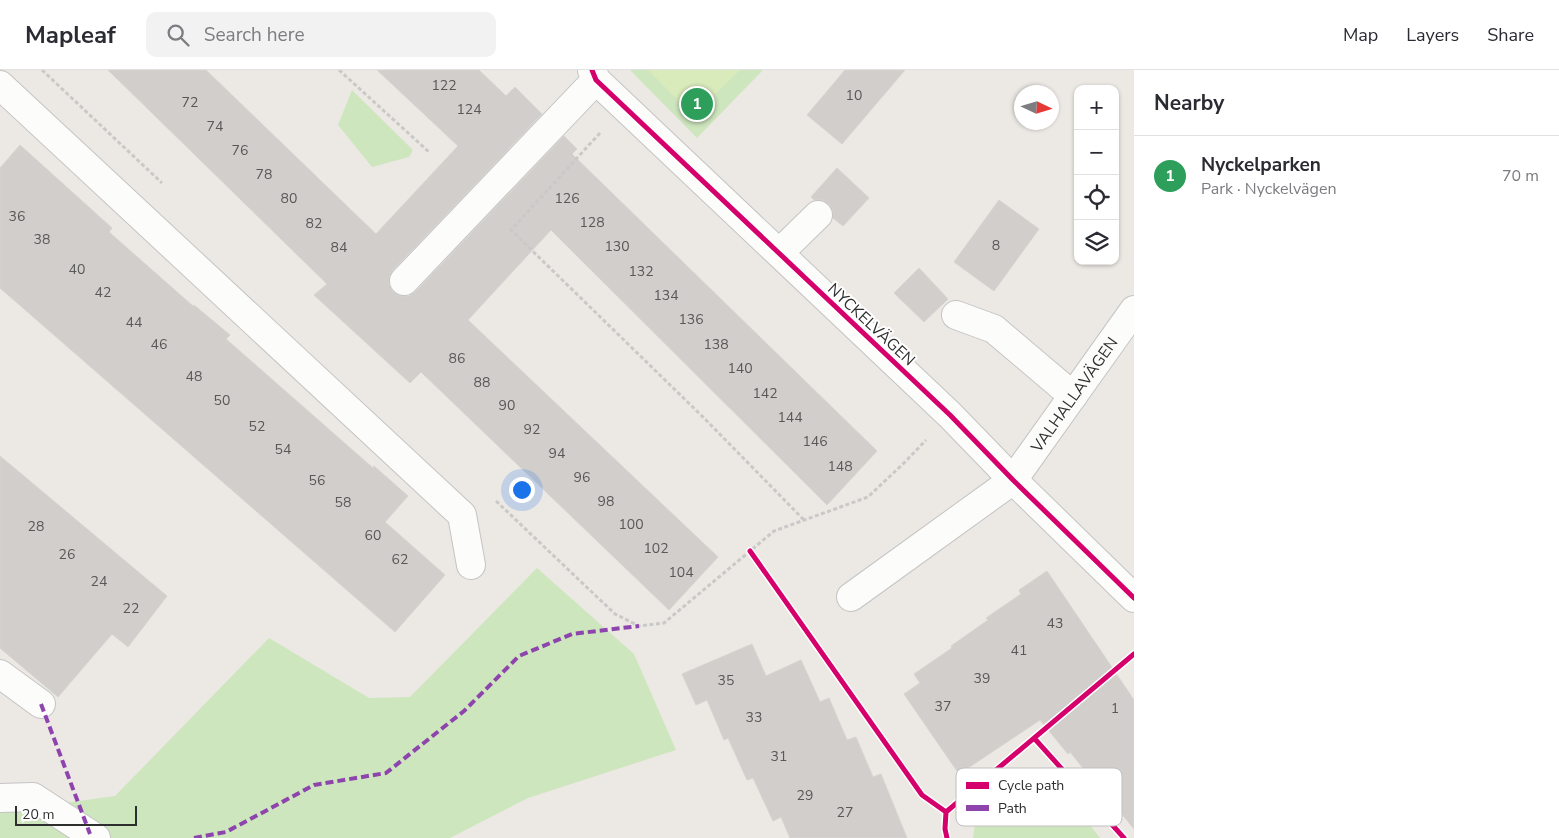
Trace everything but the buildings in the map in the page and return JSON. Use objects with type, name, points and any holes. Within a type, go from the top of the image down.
[{"type":"street","name":"NYCKELVÄGEN","points":[[594,75],[624,106],[950,415],[1013,480],[1134,598]]},
{"type":"street","points":[[404,281],[594,75]]},
{"type":"street","points":[[0,85],[462,515],[471,565]]},
{"type":"street","points":[[779,253],[818,215]]},
{"type":"street","name":"VALHALLAVÄGEN","points":[[851,597],[1013,480],[1134,310]]},
{"type":"street","points":[[956,315],[994,329],[1072,396]]},
{"type":"street","points":[[0,674],[41,704]]},
{"type":"street","points":[[0,798],[34,797],[96,838]]},
{"type":"path","points":[[42,70],[166,187]]},
{"type":"path","points":[[339,70],[429,152]]},
{"type":"path","points":[[624,106],[511,230],[704,418],[804,520]]},
{"type":"path","points":[[492,497],[615,614],[639,626],[664,623],[774,531],[868,497],[906,462],[950,415]]},
{"type":"path","points":[[750,550],[755,558]]},
{"type":"green space","points":[[630,70],[763,70],[697,138]]},
{"type":"green space","points":[[648,70],[740,70],[693,116]]},
{"type":"green space","points":[[352,90],[413,150],[409,157],[372,167],[338,125]]},
{"type":"green space","points":[[537,568],[634,654],[676,750],[528,798],[450,838],[0,838],[0,812],[115,796],[269,638],[369,698],[410,697]]},
{"type":"green space","points":[[975,826],[1091,826],[1100,838],[973,838]]},
{"type":"marked path","points":[[194,838],[226,832],[314,785],[386,773],[464,711],[519,656],[572,634],[639,626]]},
{"type":"marked path","points":[[41,704],[90,834]]},
{"type":"cycle path","points":[[592,70],[596,80],[950,415],[1013,480],[1134,598]]},
{"type":"cycle path","points":[[750,551],[922,795],[946,812]]},
{"type":"cycle path","points":[[998,768],[1134,654]]},
{"type":"cycle path","points":[[1034,738],[1061,768]]},
{"type":"cycle path","points":[[947,838],[945,829],[946,812],[956,804]]},
{"type":"cycle path","points":[[1113,826],[1124,838]]},
{"type":"place","name":"Nyckelparken","points":[[697,104]]}]
